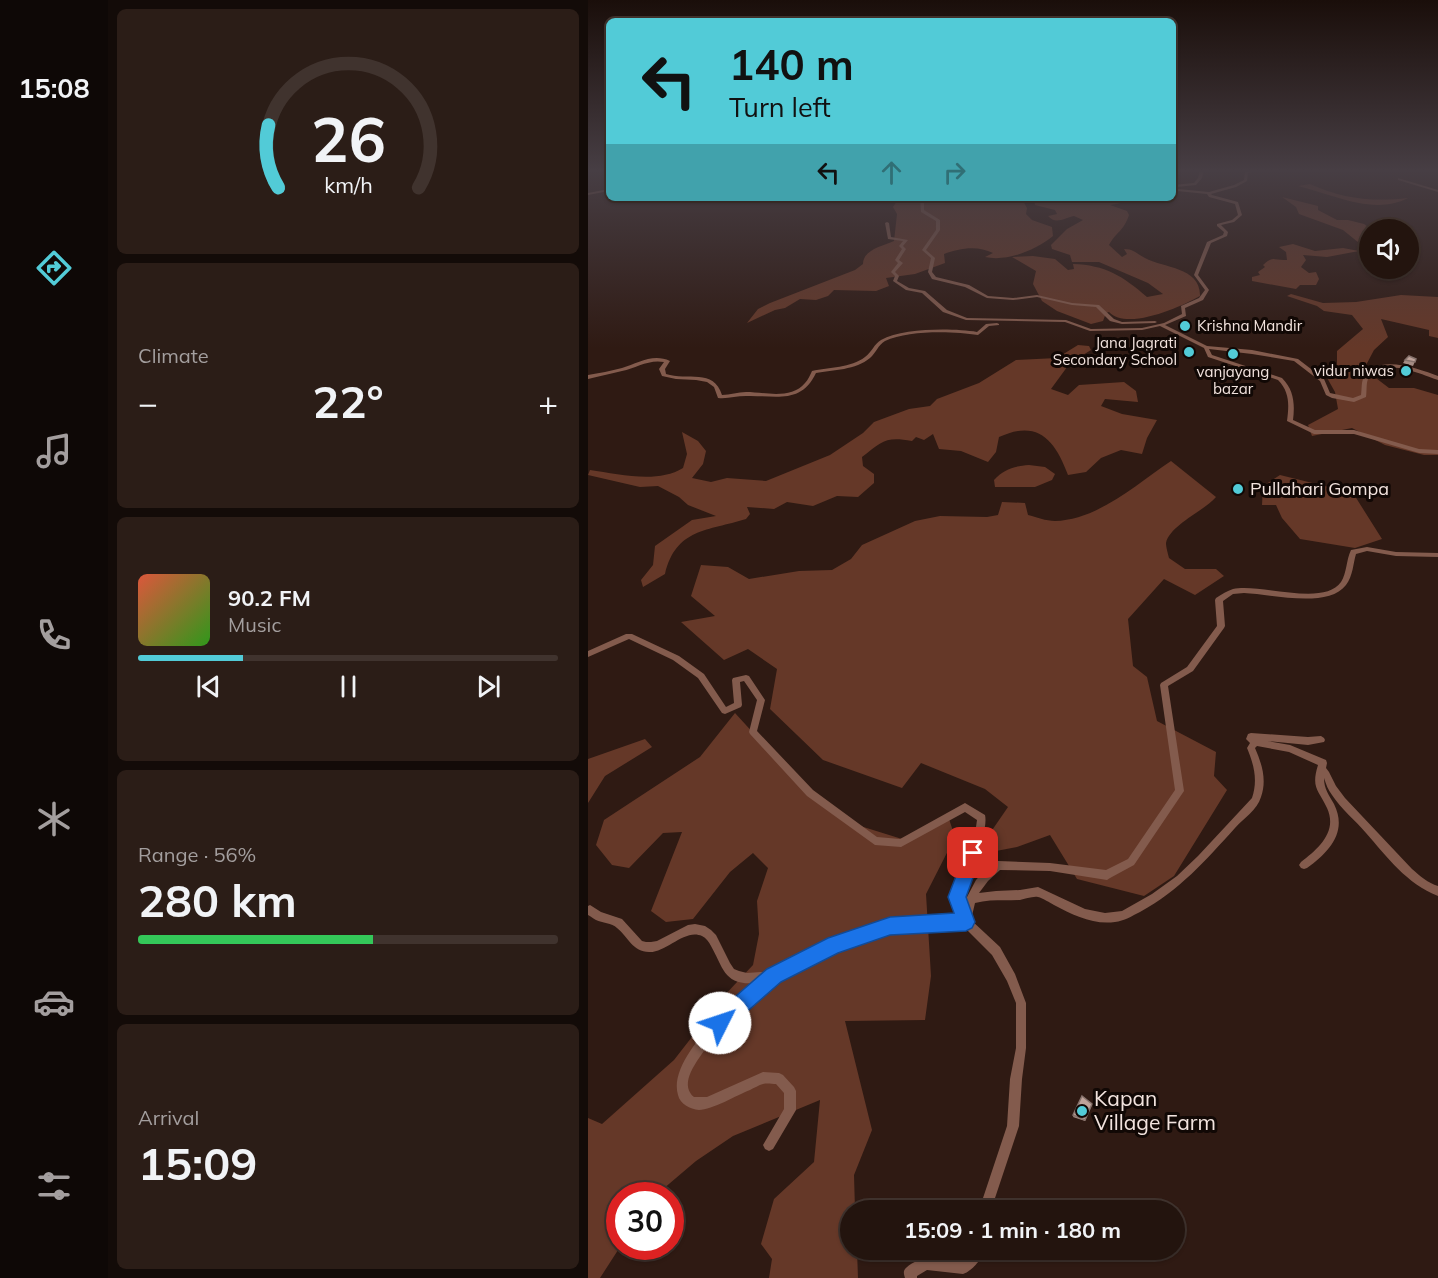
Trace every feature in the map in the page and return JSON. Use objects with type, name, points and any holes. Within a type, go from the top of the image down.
[{"type":"street","points":[[887,229],[889,237],[906,240],[902,242],[904,249],[897,260],[901,263],[893,272],[897,276],[895,281],[898,284],[923,292],[952,315],[966,319],[1007,318],[1018,321]]},
{"type":"street","points":[[938,229],[937,234],[925,245],[924,250],[933,258],[930,272],[934,278],[967,286],[987,297],[1013,299],[1036,296],[1072,304],[1097,306],[1112,320],[1122,323],[1158,321],[1206,347],[1296,360],[1322,380],[1328,394],[1344,398],[1362,398],[1366,376],[1383,367],[1408,367],[1438,378]]},
{"type":"street","points":[[588,377],[661,359],[667,361],[662,369],[664,375],[675,379],[710,381],[716,385],[720,397],[747,394],[783,397],[807,385],[814,372],[853,364],[868,358],[881,342],[897,336],[962,330],[978,334],[988,325],[1018,321],[1066,321],[1090,330],[1142,329],[1164,324],[1184,315],[1184,307],[1201,299],[1207,290],[1196,275],[1209,242],[1225,236],[1226,232],[1222,229]]},
{"type":"street","points":[[1206,347],[1210,356],[1280,379],[1285,383],[1292,401],[1290,421],[1314,432],[1354,432],[1419,452],[1438,452]]},
{"type":"street","points":[[966,922],[970,900],[979,881],[998,865],[1050,867],[1107,875],[1131,862],[1180,791],[1164,685],[1190,669],[1221,626],[1220,600],[1233,592],[1259,591],[1315,596],[1332,594],[1344,584],[1353,552],[1367,549],[1396,555],[1438,555]]},
{"type":"street","points":[[588,654],[629,636],[676,658],[701,676],[725,711],[738,705],[736,680],[746,678],[761,700],[753,732],[810,793],[875,841],[900,843],[965,807],[982,818],[980,834],[957,897],[966,922],[996,951],[1011,978],[1021,1003],[1021,1048],[1016,1079],[1013,1126],[988,1200]]},
{"type":"street","points":[[1304,865],[1318,855],[1327,844],[1333,827],[1334,815],[1322,795],[1319,784],[1323,763],[1276,745],[1250,740],[1251,736],[1321,740]]},
{"type":"street","points":[[970,900],[994,894],[1023,896],[1038,892],[1077,912],[1096,918],[1116,917],[1131,912],[1168,890],[1205,858],[1227,830],[1257,800],[1260,785],[1258,768],[1251,748],[1255,742]]},
{"type":"street","points":[[1321,770],[1327,773],[1333,790],[1389,854],[1425,884],[1438,891]]},
{"type":"street","points":[[590,910],[598,916],[619,922],[639,945],[651,947],[692,929],[702,930],[709,934],[722,960],[734,976],[750,979],[774,976]]},
{"type":"street","points":[[769,1145],[790,1110],[790,1091],[779,1079],[763,1078],[707,1103],[699,1104],[686,1099],[681,1085],[685,1068],[720,1023],[774,976],[835,945],[890,926],[966,922]]},
{"type":"street","points":[[911,1278],[910,1273],[926,1263],[963,1268],[970,1260]]},
{"type":"shaded area","points":[[895,229],[1052,229],[1053,236],[1021,254],[1003,258],[985,257],[993,253],[975,248],[950,252],[944,254],[945,263],[915,274],[886,278],[889,286],[876,291],[834,290],[828,296],[816,300],[800,299],[785,308],[775,310],[747,323],[758,309],[855,270],[863,264],[866,255],[870,252],[894,241]]},
{"type":"shaded area","points":[[1067,229],[1122,229],[1109,245],[1122,257],[1127,254],[1124,249],[1130,250],[1188,274],[1199,286],[1200,296],[1168,311],[1141,318],[1117,317],[1109,312],[1106,313],[1103,321],[1091,324],[1057,311],[1042,301],[1033,284],[1036,271],[1012,257],[1033,256],[1055,259],[1068,270],[1074,269],[1073,264],[1104,269],[1130,283],[1147,297],[1163,294],[1148,283],[1099,262],[1072,262],[1070,255],[1052,249],[1051,245]]},
{"type":"shaded area","points":[[1339,229],[1359,229],[1359,243],[1343,230]]},
{"type":"shaded area","points":[[1293,244],[1315,251],[1343,248],[1359,251],[1327,257],[1303,255],[1306,260],[1301,267],[1309,273],[1316,272],[1319,279],[1316,285],[1300,285],[1296,289],[1252,281],[1252,277],[1260,275],[1258,272],[1269,260],[1287,260],[1286,252],[1279,247]]},
{"type":"shaded area","points":[[1291,294],[1323,303],[1356,302],[1401,295],[1438,297],[1438,338],[1429,336],[1429,330],[1381,319],[1388,337],[1374,350],[1364,369],[1389,388],[1414,388],[1438,395],[1438,455],[1424,455],[1385,445],[1352,428],[1312,436],[1308,425],[1338,409],[1335,392],[1326,376],[1337,367],[1337,351],[1363,329],[1352,315],[1324,311],[1317,306],[1287,296]]},
{"type":"shaded area","points":[[1078,345],[1089,346],[1091,350],[1070,363],[1051,389],[1068,395],[1079,385],[1124,382],[1136,391],[1138,402],[1105,399],[1101,406],[1122,414],[1157,420],[1147,438],[1142,454],[1121,450],[1101,458],[1086,472],[1068,475],[1051,443],[1035,432],[1024,430],[999,437],[996,452],[988,462],[961,451],[939,449],[933,434],[924,440],[916,437],[912,441],[896,439],[885,441],[862,457],[863,466],[874,474],[874,483],[858,497],[837,496],[813,506],[787,502],[774,509],[747,507],[750,514],[746,519],[695,534],[685,540],[670,559],[665,574],[643,587],[641,580],[653,565],[655,546],[692,520],[716,516],[688,505],[679,497],[658,486],[640,487],[588,475],[590,470],[650,477],[673,473],[683,468],[687,454],[682,432],[698,441],[706,451],[703,464],[692,478],[711,482],[727,478],[766,481],[830,455],[863,433],[874,422],[909,409],[930,406],[937,399],[979,383],[1016,360],[1057,358]]},
{"type":"shaded area","points":[[1171,461],[1216,497],[1180,524],[1169,536],[1166,543],[1169,558],[1185,569],[1216,569],[1224,576],[1195,595],[1164,579],[1128,619],[1133,666],[1147,677],[1157,721],[1216,752],[1214,776],[1227,790],[1174,876],[1144,896],[1077,879],[1050,835],[1017,847],[975,855],[1008,807],[985,789],[921,763],[902,788],[823,760],[770,709],[777,669],[748,649],[724,660],[681,622],[715,616],[691,596],[701,565],[728,567],[749,579],[799,571],[832,570],[851,559],[862,545],[915,521],[940,516],[987,517],[998,515],[1002,502],[1025,503],[1028,515],[1045,520],[1071,519],[1117,499]]},
{"type":"shaded area","points":[[1029,465],[1045,467],[1055,474],[1052,480],[1035,487],[995,487],[994,480],[1002,473],[1014,467]]},
{"type":"shaded area","points":[[1280,475],[1353,493],[1382,539],[1355,548],[1300,539],[1282,518],[1276,505],[1262,505],[1263,486]]},
{"type":"shaded area","points":[[735,713],[800,784],[857,825],[902,839],[949,819],[955,837],[926,894],[931,976],[925,1020],[845,1021],[872,1130],[854,1175],[855,1200],[840,1200],[840,1260],[857,1260],[858,1278],[769,1278],[772,1259],[761,1244],[774,1199],[814,1162],[820,1100],[733,1136],[696,1161],[671,1182],[606,1182],[606,1260],[612,1260],[600,1278],[588,1278],[588,1118],[602,1124],[674,1060],[723,997],[753,965],[759,934],[757,901],[768,868],[753,853],[730,872],[693,919],[666,922],[651,911],[682,832],[663,833],[629,868],[612,865],[596,845],[604,820],[700,757]]},
{"type":"shaded area","points":[[645,739],[652,747],[605,776],[588,803],[588,759]]},
{"type":"building","points":[[1409,356],[1416,359],[1415,362],[1405,360]]},
{"type":"building","name":"Kapan Village Farm","points":[[1082,1096],[1092,1104],[1085,1120],[1073,1115]]},
{"type":"place","name":"Krishna Mandir","points":[[1185,326]]},
{"type":"place","name":"Jana Jagrati Secondary School","points":[[1189,352]]},
{"type":"place","name":"vanjayang bazar","points":[[1233,354]]},
{"type":"place","name":"vidur niwas","points":[[1406,371]]},
{"type":"place","name":"Pullahari Gompa","points":[[1238,489]]},
{"type":"place","name":"Kapan Village Farm","points":[[1082,1111]]},
{"type":"route","points":[[720,1023],[774,976],[835,945],[890,926],[966,922],[957,897],[973,853]]}]
